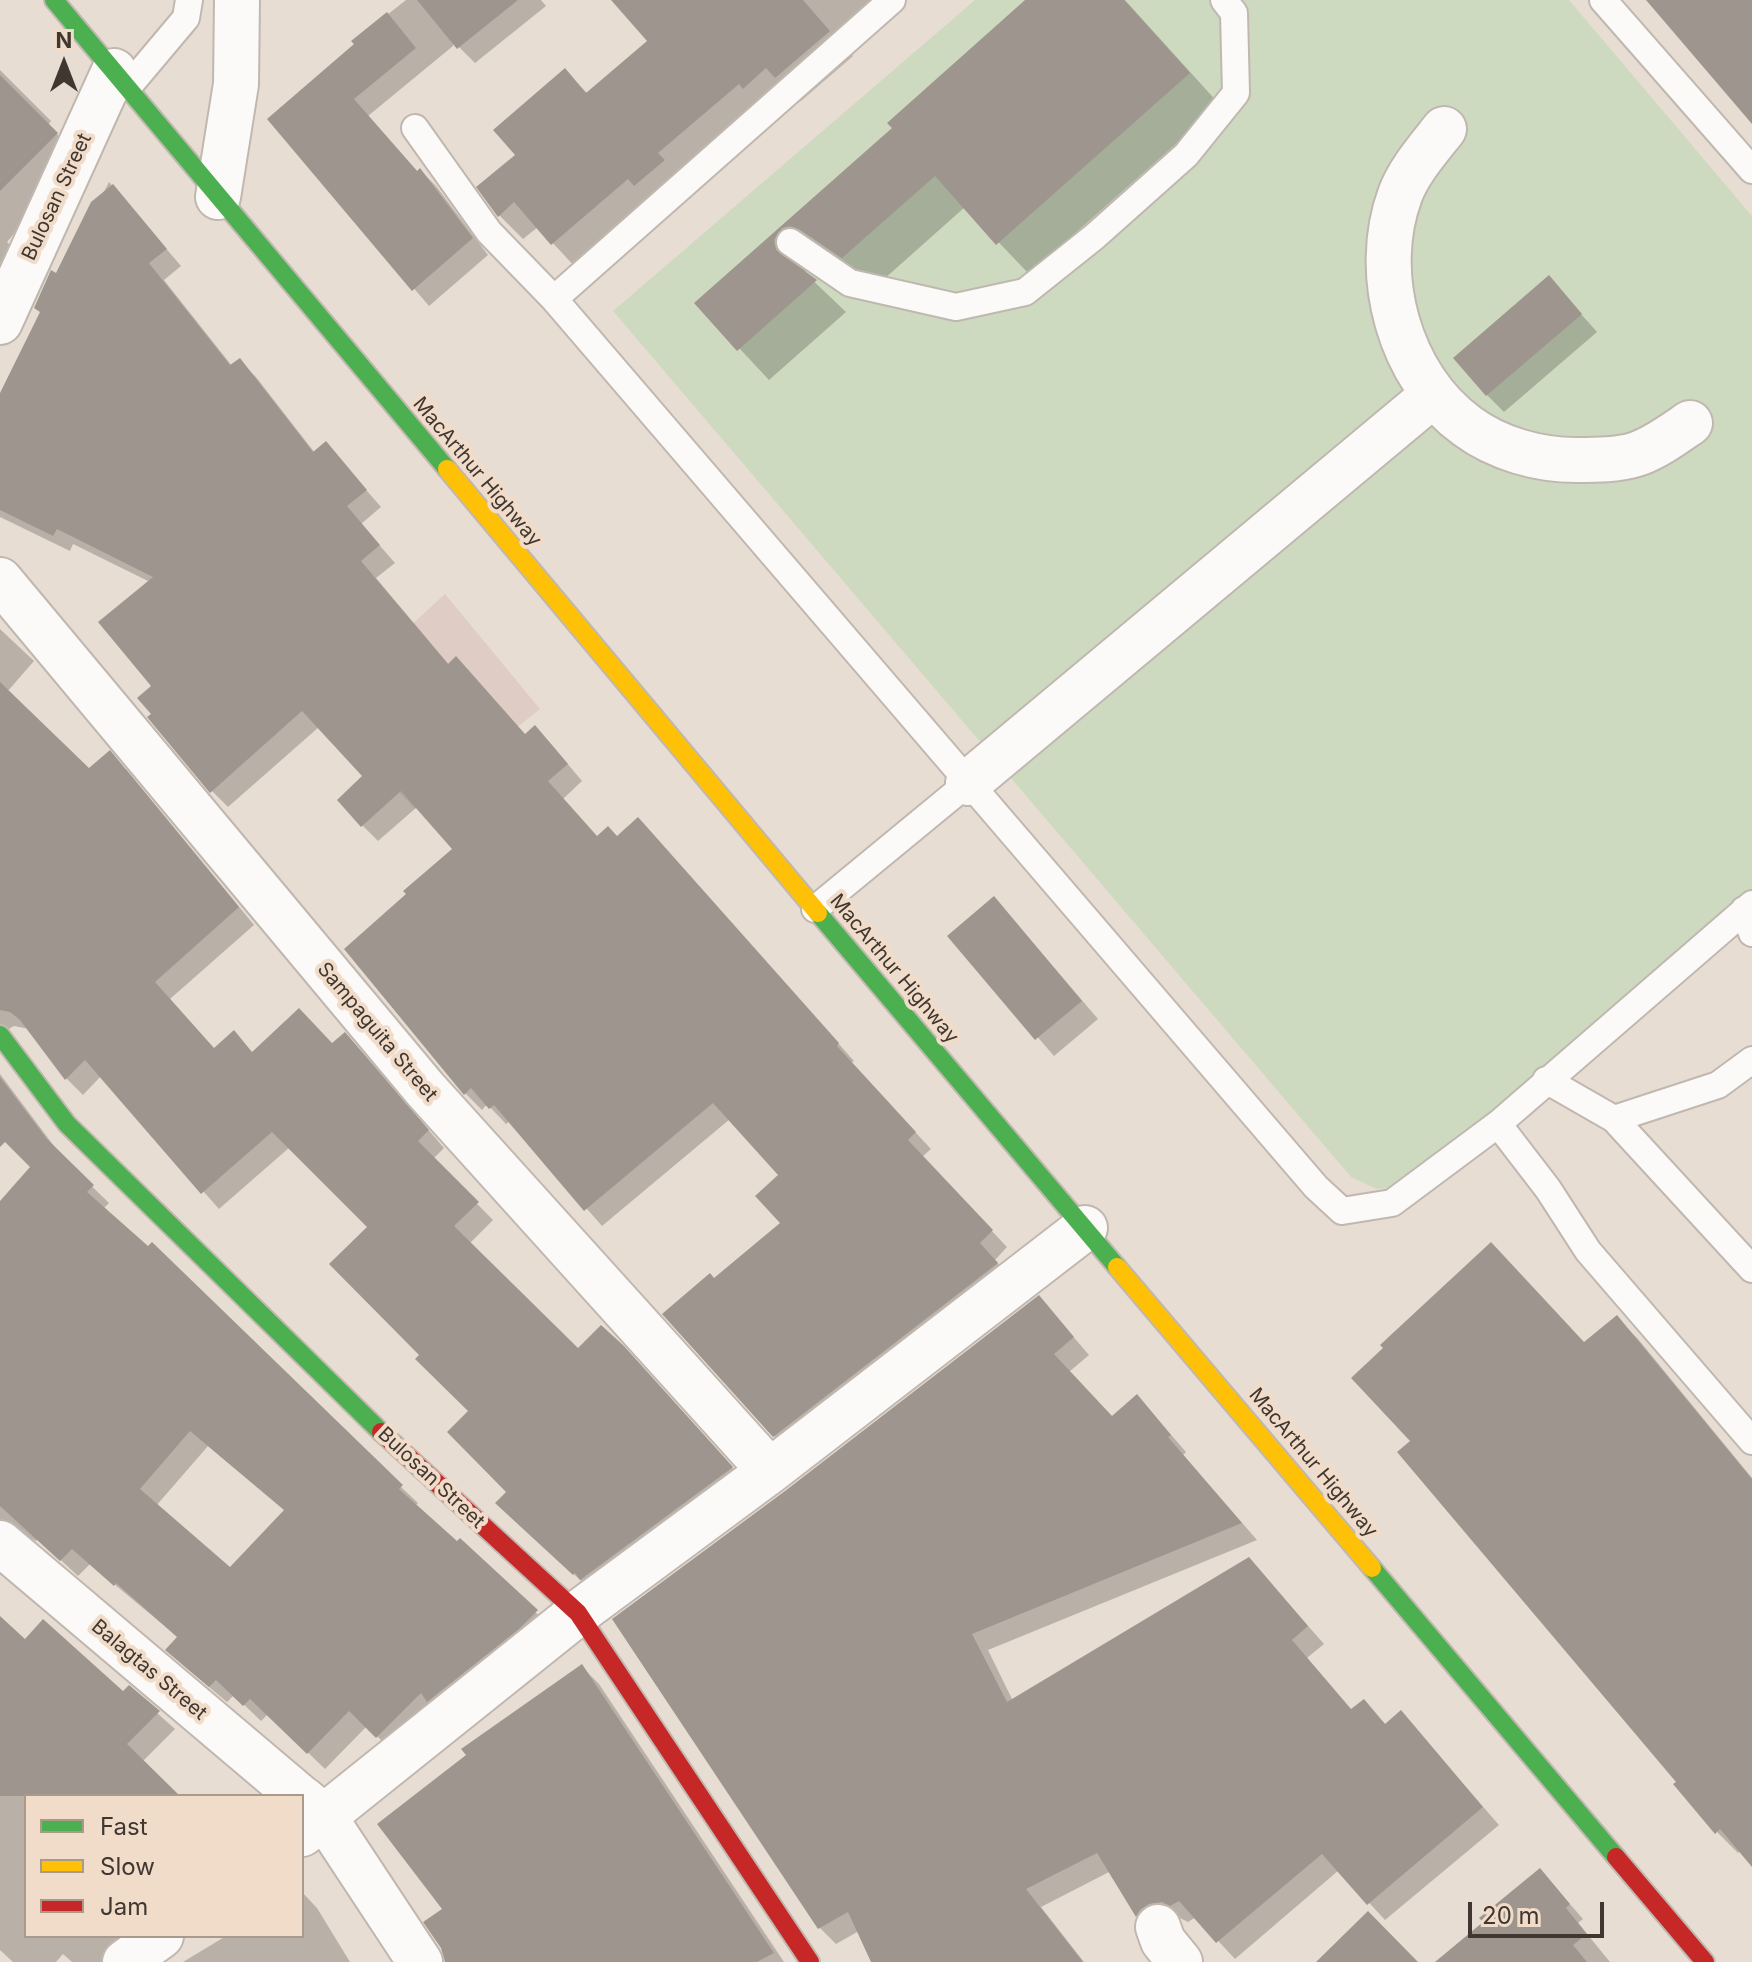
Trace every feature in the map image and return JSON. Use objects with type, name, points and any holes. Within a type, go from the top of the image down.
[{"type":"main road","name":"MacArthur Highway","points":[[54,0],[815,909],[1705,1962]]},
{"type":"main road","name":"Bulosan Street","points":[[0,1035],[67,1124],[361,1413],[578,1613],[810,1962]]},
{"type":"street","points":[[218,197],[236,84],[237,0]]},
{"type":"street","name":"Bulosan Street","points":[[0,322],[121,79]]},
{"type":"street","points":[[1444,129],[1400,193],[1390,232],[1389,275],[1396,314],[1410,358],[1433,395],[1467,426],[1503,445],[1548,460],[1595,460],[1637,454],[1690,423]]},
{"type":"street","points":[[968,783],[1433,395]]},
{"type":"street","name":"Sampaguita Street","points":[[0,580],[425,1089],[770,1471]]},
{"type":"street","points":[[307,1812],[770,1471],[1085,1228]]},
{"type":"street","name":"Balagtas Street","points":[[0,1543],[286,1794]]},
{"type":"street","name":"Balagtas Street","points":[[307,1812],[420,1962]]},
{"type":"street","points":[[125,1962],[158,1938]]},
{"type":"lane","points":[[121,79],[186,18],[189,0]]},
{"type":"lane","points":[[554,299],[892,0]]},
{"type":"lane","points":[[790,242],[850,283],[956,307],[1025,292],[1094,237],[1186,155],[1236,93],[1234,13],[1224,0]]},
{"type":"lane","points":[[1603,0],[1752,170]]},
{"type":"lane","points":[[415,128],[489,232],[554,299],[1305,1175],[1342,1211],[1392,1203],[1498,1124],[1546,1080],[1749,916]]},
{"type":"lane","points":[[815,909],[968,783]]},
{"type":"lane","points":[[1614,1119],[1718,1085],[1752,1060]]},
{"type":"lane","points":[[1546,1080],[1614,1119],[1752,1269]]},
{"type":"lane","points":[[1498,1124],[1548,1189],[1588,1251],[1752,1441]]},
{"type":"shaded area","points":[[445,594],[540,709],[415,809],[321,708]]},
{"type":"green space","points":[[975,0],[1569,0],[1752,216],[1752,893],[1406,1187],[1377,1189],[1351,1177],[613,311]]},
{"type":"building","points":[[417,0],[518,0],[457,49]]},
{"type":"building","points":[[611,0],[803,0],[830,31],[775,78],[766,68],[743,89],[739,84],[658,153],[665,160],[634,186],[628,179],[551,245],[514,202],[498,217],[476,187],[515,155],[493,130],[565,68],[586,93],[647,41]]},
{"type":"building","points":[[1025,0],[1124,0],[1190,73],[996,245],[935,176],[842,258],[799,229],[790,226],[782,228],[774,240],[776,250],[817,280],[737,351],[694,303],[892,128],[887,123]]},
{"type":"building","points":[[1646,0],[1752,0],[1752,124]]},
{"type":"building","points":[[387,12],[416,48],[354,99],[417,171],[420,168],[473,238],[412,291],[267,119]]},
{"type":"building","points":[[0,75],[58,133],[0,191]]},
{"type":"building","points":[[113,184],[167,249],[149,263],[230,365],[240,358],[313,452],[326,441],[367,490],[347,506],[380,545],[361,561],[448,664],[456,656],[525,734],[535,725],[568,764],[548,781],[597,836],[608,826],[617,836],[638,817],[916,1132],[908,1140],[993,1230],[980,1243],[998,1263],[773,1437],[662,1314],[710,1273],[714,1278],[780,1223],[755,1196],[778,1175],[713,1103],[584,1211],[494,1105],[489,1109],[471,1088],[464,1095],[344,949],[406,894],[403,891],[452,849],[401,791],[361,827],[337,800],[362,776],[302,711],[210,793],[147,717],[151,714],[137,698],[151,686],[98,622],[153,577],[57,529],[53,536],[0,510],[0,393],[40,312],[34,308],[51,270],[56,273],[91,202]]},
{"type":"building","points":[[1549,275],[1582,314],[1486,396],[1453,358]]},
{"type":"building","points":[[0,682],[89,768],[110,750],[239,907],[155,982],[214,1048],[234,1030],[252,1052],[299,1008],[332,1043],[345,1032],[429,1130],[418,1141],[479,1202],[454,1226],[578,1348],[601,1325],[624,1346],[733,1467],[580,1580],[495,1503],[506,1492],[447,1432],[468,1411],[415,1359],[419,1355],[329,1264],[367,1227],[272,1132],[201,1194],[85,1060],[65,1080],[20,1020],[10,1012],[0,1010]]},
{"type":"building","points":[[994,896],[1082,1001],[1035,1040],[947,936]]},
{"type":"building","points":[[0,1077],[47,1139],[94,1185],[87,1192],[148,1246],[152,1242],[403,1485],[399,1489],[457,1541],[460,1538],[538,1610],[519,1629],[427,1702],[421,1693],[376,1738],[349,1711],[307,1754],[250,1699],[243,1706],[216,1680],[209,1687],[165,1650],[177,1637],[116,1583],[114,1586],[72,1549],[60,1561],[0,1506],[0,1201],[30,1167],[5,1142],[0,1147]],"holes":[[[190,1431],[284,1510],[230,1567],[140,1489]]]},
{"type":"building","points":[[1491,1242],[1584,1342],[1617,1315],[1752,1479],[1752,1867],[1720,1829],[1715,1834],[1673,1784],[1676,1782],[1397,1452],[1410,1441],[1351,1378],[1383,1348],[1380,1345]]},
{"type":"building","points":[[1039,1295],[1074,1337],[1054,1354],[1112,1416],[1137,1394],[1171,1435],[1168,1437],[1242,1523],[972,1634],[1007,1702],[1249,1557],[1308,1626],[1292,1640],[1351,1709],[1364,1699],[1385,1724],[1401,1710],[1483,1807],[1367,1905],[1322,1854],[1216,1943],[1179,1901],[1170,1906],[1162,1902],[1149,1904],[1136,1917],[1097,1853],[1026,1889],[1083,1962],[871,1962],[848,1912],[818,1929],[612,1619],[785,1491]]},
{"type":"building","points":[[0,1616],[25,1639],[43,1619],[123,1691],[129,1685],[160,1711],[127,1744],[178,1794],[0,1796]]},
{"type":"building","points":[[582,1664],[774,1953],[757,1962],[445,1962],[441,1948],[423,1922],[442,1909],[377,1824],[466,1755],[461,1749]]},
{"type":"building","points":[[1540,1868],[1570,1904],[1566,1908],[1587,1934],[1573,1945],[1587,1962],[1435,1962],[1483,1922],[1479,1918]]},
{"type":"building","points":[[1368,1911],[1418,1962],[1316,1962]]},
{"type":"traffic: fast","points":[[54,0],[447,469]]},
{"type":"traffic: fast","points":[[818,913],[1117,1267]]},
{"type":"traffic: fast","points":[[0,1035],[67,1124],[381,1432]]},
{"type":"traffic: fast","points":[[1372,1568],[1616,1857]]},
{"type":"traffic: slow","points":[[447,469],[818,913]]},
{"type":"traffic: slow","points":[[1117,1267],[1372,1568]]},
{"type":"traffic: jam","points":[[381,1432],[578,1613],[810,1962]]},
{"type":"traffic: jam","points":[[1616,1857],[1705,1962]]}]
